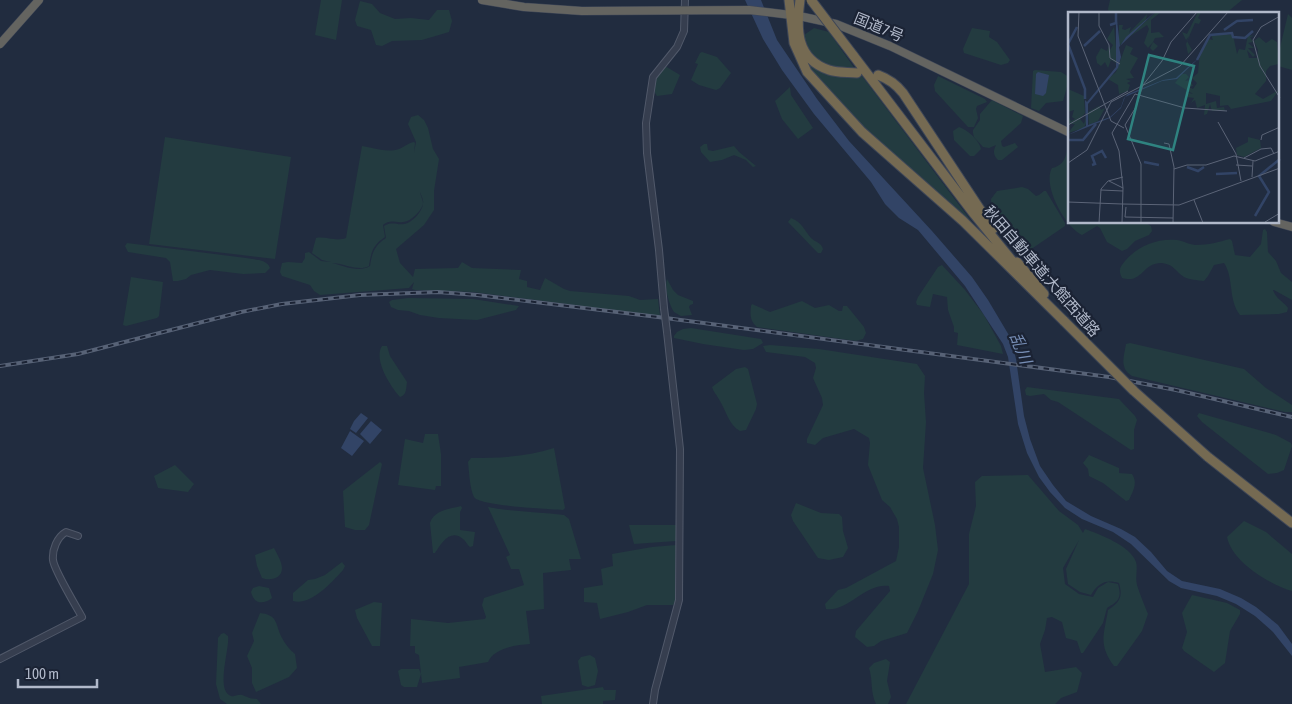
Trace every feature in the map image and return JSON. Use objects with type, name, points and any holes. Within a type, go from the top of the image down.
[{"type":"highway","points":[[0,44],[39,0]]},
{"type":"highway","name":"国道7号","points":[[482,0],[524,7],[582,11],[749,10],[836,24],[890,46],[1068,133]]},
{"type":"highway","points":[[789,0],[795,16],[801,44],[812,61],[831,71],[857,73]]},
{"type":"highway","points":[[800,0],[795,16],[794,43],[808,72],[862,132],[963,221],[1064,321]]},
{"type":"highway","name":"秋田自動車道;大館西道路","points":[[811,0],[974,214],[1064,321],[1134,391],[1208,457],[1292,523]]},
{"type":"highway","points":[[878,75],[896,84],[904,93],[992,228],[1064,321]]},
{"type":"street","points":[[653,704],[679,600],[680,449],[647,153],[646,123],[653,77],[681,40],[684,31],[685,0]]},
{"type":"street","points":[[0,659],[82,617],[53,561],[54,548],[61,535],[66,532],[78,536]]},
{"type":"green space","points":[[321,0],[342,0],[336,40],[315,35]]},
{"type":"green space","points":[[1110,0],[1242,0],[1227,12],[1109,12]]},
{"type":"green space","points":[[360,1],[372,4],[380,13],[395,19],[429,20],[437,10],[449,10],[452,21],[449,32],[422,40],[392,41],[382,46],[376,45],[371,30],[357,26],[355,20]]},
{"type":"green space","points":[[1288,14],[1292,18],[1292,70],[1280,67],[1280,48]]},
{"type":"green space","points":[[814,28],[829,32],[855,69],[829,65],[815,58],[806,45],[804,35]]},
{"type":"green space","points":[[972,28],[990,31],[989,37],[997,42],[1010,60],[1008,63],[1001,65],[964,53],[963,49]]},
{"type":"green space","points":[[702,52],[717,57],[731,73],[720,88],[716,90],[699,85],[691,80],[698,64],[695,63]]},
{"type":"green space","points":[[810,64],[825,74],[857,78],[862,76],[975,226],[867,131],[815,76],[808,65]]},
{"type":"green space","points":[[665,66],[680,75],[672,94],[657,96],[654,84]]},
{"type":"green space","points":[[1033,71],[1061,72],[1068,76],[1063,101],[1046,103],[1039,111],[1031,108]]},
{"type":"green space","points":[[938,76],[985,99],[987,102],[977,106],[978,118],[974,127],[968,127],[935,91],[934,85]]},
{"type":"green space","points":[[790,87],[791,95],[813,128],[798,139],[782,119],[775,101]]},
{"type":"green space","points":[[992,100],[1023,116],[1021,123],[1001,141],[1004,147],[1015,143],[1018,147],[1002,160],[998,160],[994,155],[996,145],[989,148],[983,147],[974,137],[973,133],[980,120],[980,114]]},
{"type":"green space","points":[[418,115],[424,120],[433,149],[439,159],[434,191],[434,210],[424,225],[396,249],[400,263],[413,277],[415,269],[458,268],[462,262],[472,268],[521,270],[519,279],[527,281],[527,287],[540,290],[545,278],[570,291],[629,296],[640,300],[658,299],[660,316],[473,292],[415,290],[412,289],[414,282],[409,288],[320,295],[310,285],[282,276],[280,272],[282,263],[302,263],[305,253],[309,252],[321,261],[331,262],[322,260],[312,253],[316,238],[346,238],[362,146],[390,150],[399,149],[414,142],[414,153],[416,142],[408,124],[411,117]],"holes":[[[423,203],[423,206],[416,216],[407,223],[384,226],[386,238],[374,250],[370,266],[366,268],[356,269],[332,263],[355,268],[369,266],[373,249],[385,237],[383,225],[390,222],[409,220],[418,213]]]},
{"type":"green space","points":[[959,127],[966,130],[978,142],[981,149],[974,156],[970,156],[954,140],[953,131]]},
{"type":"green space","points":[[165,137],[291,157],[275,259],[149,244]]},
{"type":"green space","points":[[707,144],[708,150],[713,151],[734,146],[756,166],[753,167],[746,160],[734,155],[710,162],[701,152],[700,147]]},
{"type":"green space","points":[[1068,144],[1068,223],[1057,205],[1050,185],[1052,168],[1062,163]]},
{"type":"green space","points":[[1022,187],[1028,189],[1036,196],[1046,191],[1065,223],[1065,226],[1027,252],[1023,252],[1002,228],[994,214],[991,199],[997,191]]},
{"type":"green space","points":[[791,218],[803,226],[811,238],[821,245],[823,249],[821,253],[818,253],[788,222]]},
{"type":"green space","points":[[1069,224],[1148,224],[1151,226],[1152,231],[1149,235],[1135,241],[1122,251],[1107,242],[1097,226],[1082,235]]},
{"type":"green space","points":[[1265,229],[1267,232],[1268,252],[1276,261],[1281,273],[1292,282],[1292,300],[1273,290],[1288,308],[1287,312],[1240,315],[1234,303],[1229,275],[1224,263],[1214,265],[1204,281],[1186,278],[1172,266],[1161,263],[1150,266],[1134,278],[1122,278],[1121,275],[1121,267],[1130,256],[1148,244],[1162,240],[1177,240],[1196,245],[1230,239],[1235,255],[1250,257],[1261,244],[1263,230]]},
{"type":"green space","points":[[127,243],[263,261],[270,268],[265,273],[243,274],[210,270],[191,275],[186,279],[173,281],[170,262],[166,258],[128,252],[125,246]]},
{"type":"green space","points":[[942,265],[965,290],[984,315],[1001,346],[1003,354],[957,345],[958,333],[954,332],[948,310],[947,297],[933,294],[930,307],[917,305],[918,297],[938,267]]},
{"type":"green space","points":[[131,277],[163,282],[159,316],[126,326],[123,325]]},
{"type":"green space","points":[[667,279],[678,295],[693,301],[693,304],[689,307],[692,315],[681,316],[674,312],[670,305],[666,287]]},
{"type":"green space","points":[[408,298],[473,299],[519,306],[516,310],[477,320],[420,315],[398,310],[391,307],[389,302]]},
{"type":"green space","points":[[802,301],[815,308],[829,305],[839,311],[842,311],[843,306],[847,306],[864,327],[866,333],[863,339],[856,341],[757,327],[752,320],[752,304],[770,312]]},
{"type":"green space","points":[[691,328],[761,339],[763,343],[753,349],[744,350],[674,338],[677,332]]},
{"type":"green space","points":[[1130,343],[1244,369],[1266,388],[1292,405],[1292,412],[1285,412],[1132,376],[1125,369],[1123,362],[1126,344]]},
{"type":"green space","points":[[382,346],[387,346],[390,356],[407,382],[405,393],[400,397],[392,387],[381,366],[380,352]]},
{"type":"green space","points":[[763,346],[819,349],[917,364],[925,376],[926,422],[923,468],[935,525],[938,550],[933,574],[907,633],[867,647],[855,637],[856,631],[890,591],[889,586],[880,586],[842,606],[826,609],[825,604],[838,590],[846,588],[896,561],[899,547],[899,527],[890,507],[882,500],[868,465],[869,438],[854,429],[823,438],[815,445],[807,443],[807,439],[823,405],[813,378],[816,368],[815,363],[805,357],[766,352]]},
{"type":"green space","points":[[745,367],[748,369],[757,404],[746,430],[740,431],[730,422],[712,387],[736,369]]},
{"type":"green space","points":[[1027,387],[1119,399],[1137,420],[1134,430],[1134,449],[1131,450],[1044,394],[1026,395],[1025,390]]},
{"type":"green space","points":[[1199,413],[1276,435],[1291,443],[1292,446],[1284,470],[1268,474],[1202,422],[1197,416]]},
{"type":"green space","points":[[425,434],[438,434],[441,454],[441,486],[436,486],[435,490],[398,485],[405,439],[423,443]]},
{"type":"green space","points":[[554,448],[565,508],[563,510],[501,505],[488,503],[474,497],[468,462],[471,458],[513,456]]},
{"type":"green space","points":[[1089,455],[1119,468],[1119,473],[1132,474],[1135,484],[1129,500],[1126,501],[1103,483],[1089,476],[1088,469],[1083,463]]},
{"type":"green space","points":[[380,462],[382,464],[369,525],[365,530],[345,527],[343,491]]},
{"type":"green space","points":[[175,465],[194,484],[188,492],[158,488],[154,476]]},
{"type":"green space","points":[[1028,475],[1059,511],[1078,525],[1083,533],[1085,529],[1106,537],[1133,556],[1137,564],[1137,585],[1148,614],[1142,631],[1117,666],[1114,666],[1104,645],[1104,633],[1108,610],[1120,599],[1121,592],[1119,583],[1110,581],[1103,583],[1096,588],[1091,595],[1080,592],[1068,584],[1066,569],[1079,540],[1063,568],[1065,584],[1079,594],[1093,597],[1098,588],[1108,582],[1118,584],[1120,593],[1119,599],[1107,608],[1103,623],[1083,653],[1081,653],[1077,641],[1066,638],[1062,622],[1052,617],[1047,618],[1040,644],[1045,672],[1076,667],[1082,673],[1077,692],[1061,698],[1055,704],[906,704],[969,584],[969,534],[976,506],[975,482],[982,476]]},
{"type":"green space","points":[[796,503],[821,513],[839,514],[842,517],[843,531],[848,548],[843,557],[829,560],[818,558],[793,521],[791,515]]},
{"type":"green space","points":[[461,506],[460,530],[475,532],[473,546],[470,547],[463,539],[454,535],[446,538],[435,553],[433,553],[430,523],[432,519],[443,511]]},
{"type":"green space","points":[[488,507],[564,515],[569,519],[581,559],[569,559],[571,570],[543,573],[544,609],[526,611],[530,644],[512,646],[500,650],[488,662],[459,667],[460,678],[422,683],[419,655],[415,653],[415,646],[410,646],[411,619],[448,623],[485,619],[482,605],[484,598],[524,585],[519,569],[511,569],[506,557],[510,555]]},
{"type":"green space","points":[[1244,521],[1266,532],[1292,554],[1292,591],[1273,583],[1253,571],[1236,555],[1227,537]]},
{"type":"green space","points":[[629,525],[676,525],[676,541],[634,544]]},
{"type":"green space","points":[[676,545],[675,603],[673,605],[647,605],[600,619],[597,603],[584,602],[584,588],[603,585],[601,569],[613,566],[612,554]]},
{"type":"green space","points":[[274,548],[281,563],[280,575],[275,578],[262,578],[255,555]]},
{"type":"green space","points":[[342,562],[345,566],[343,570],[321,592],[307,600],[293,601],[293,593],[308,580],[325,575]]},
{"type":"green space","points":[[259,586],[269,588],[272,598],[265,602],[259,602],[254,599],[251,592],[253,588]]},
{"type":"green space","points":[[1192,595],[1227,603],[1240,610],[1240,614],[1230,631],[1225,663],[1214,672],[1182,648],[1187,632],[1182,613]]},
{"type":"green space","points":[[374,602],[382,603],[380,646],[372,646],[357,618],[355,610]]},
{"type":"green space","points":[[260,613],[270,616],[276,621],[283,640],[295,654],[297,668],[289,677],[256,692],[252,683],[252,668],[247,656],[254,641],[252,633]]},
{"type":"green space","points":[[224,633],[228,636],[224,669],[226,692],[231,696],[241,695],[257,699],[261,704],[227,704],[220,699],[216,684],[218,638]]},
{"type":"green space","points":[[590,655],[595,658],[598,671],[595,685],[588,687],[582,685],[578,661],[581,657]]},
{"type":"green space","points":[[886,659],[890,662],[887,681],[891,697],[888,704],[876,704],[869,668],[874,663]]},
{"type":"green space","points":[[401,669],[419,669],[421,674],[417,687],[404,687],[401,685],[398,671]]},
{"type":"green space","points":[[603,687],[604,690],[616,690],[615,700],[603,701],[603,704],[542,704],[541,696]]},
{"type":"water","points":[[745,0],[761,0],[777,40],[817,99],[849,141],[932,231],[972,277],[988,300],[1010,337],[1016,359],[1024,416],[1040,466],[1066,501],[1091,516],[1135,537],[1167,571],[1182,581],[1220,589],[1256,607],[1278,625],[1292,644],[1292,656],[1273,632],[1255,616],[1236,604],[1217,596],[1181,588],[1169,581],[1131,544],[1113,532],[1082,519],[1065,508],[1050,492],[1039,477],[1027,453],[1018,424],[1008,357],[1003,344],[965,286],[918,230],[899,218],[885,204],[871,182],[814,114],[782,70],[763,39]]},
{"type":"water","points":[[1038,72],[1049,75],[1046,93],[1043,96],[1035,94],[1036,74]]},
{"type":"water","points":[[361,413],[368,418],[356,433],[350,429]]},
{"type":"water","points":[[371,421],[382,430],[370,444],[360,434]]},
{"type":"water","points":[[350,431],[364,441],[352,456],[341,448]]},
{"type":"railway","points":[[0,366],[78,354],[241,312],[282,304],[360,295],[438,292],[658,317],[1109,377],[1176,390],[1292,417]]},
{"type":"water label","name":"乱川","points":[[1021,348]]}]
